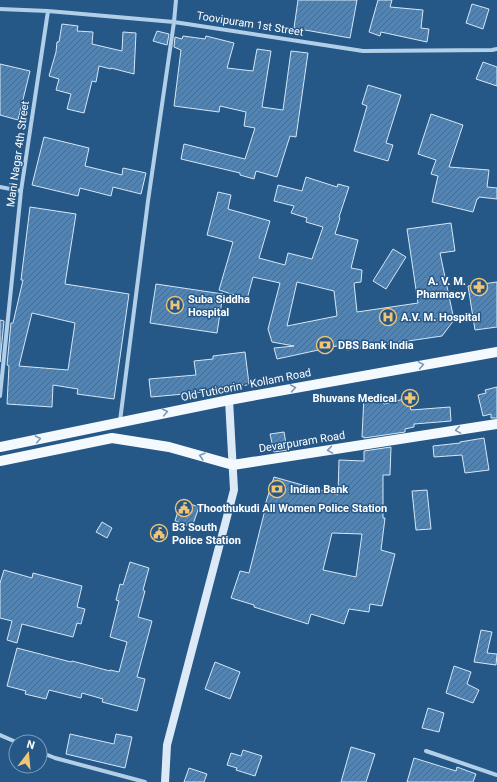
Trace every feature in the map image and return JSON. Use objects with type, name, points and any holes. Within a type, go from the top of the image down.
[{"type":"main road","name":"Old Tuticorin - Kollam Road","points":[[0,447],[103,426],[120,421],[229,400],[497,352]]},
{"type":"main road","name":"Devarpuram Road","points":[[0,461],[112,438],[169,447],[233,465],[497,424]]},
{"type":"street","points":[[120,421],[176,0]]},
{"type":"street","name":"Toovipuram 1st Street","points":[[0,9],[48,11],[174,22],[363,51],[497,49]]},
{"type":"street","name":"Mani Nagar 4th Street","points":[[0,396],[21,191],[48,11]]},
{"type":"street","points":[[0,187],[21,191]]},
{"type":"street","points":[[165,782],[167,745],[234,490],[229,400]]},
{"type":"street","points":[[426,751],[497,775]]},
{"type":"street","points":[[48,755],[145,782]]},
{"type":"building","points":[[298,0],[357,0],[350,38],[294,28]]},
{"type":"building","points":[[378,0],[392,0],[390,7],[423,10],[421,28],[429,29],[427,42],[381,32],[380,36],[369,32]]},
{"type":"building","points":[[472,4],[489,9],[483,29],[466,23]]},
{"type":"building","points":[[62,24],[78,26],[77,31],[93,32],[92,44],[122,51],[123,32],[136,33],[134,74],[99,66],[96,82],[92,81],[84,113],[67,109],[71,94],[56,90],[59,79],[49,76],[56,52],[57,42],[59,42]]},
{"type":"building","points":[[157,31],[169,34],[167,45],[153,41]]},
{"type":"building","points":[[183,36],[205,39],[206,36],[234,43],[227,68],[253,71],[257,49],[271,51],[262,107],[283,110],[291,51],[308,53],[296,137],[290,136],[277,177],[256,171],[254,179],[240,175],[240,173],[181,159],[184,144],[245,159],[255,128],[244,126],[246,112],[220,106],[219,112],[174,106],[181,50],[174,47],[175,37],[182,39]]},
{"type":"building","points":[[483,62],[497,67],[497,86],[476,79]]},
{"type":"building","points":[[0,64],[30,71],[18,120],[0,115]]},
{"type":"building","points":[[368,85],[401,95],[386,143],[393,145],[388,161],[354,151],[367,106],[362,104]]},
{"type":"building","points":[[431,114],[463,125],[449,167],[489,170],[487,187],[497,188],[497,199],[479,197],[473,212],[432,202],[438,176],[431,174],[436,160],[418,154]]},
{"type":"building","points":[[44,137],[89,148],[85,166],[122,175],[123,168],[146,173],[141,194],[113,187],[111,196],[80,188],[78,196],[32,185]]},
{"type":"building","points":[[306,177],[337,187],[338,184],[349,187],[335,234],[358,240],[351,268],[362,270],[361,282],[354,283],[357,312],[418,303],[407,229],[451,223],[455,251],[440,253],[454,320],[442,336],[347,350],[346,344],[277,359],[274,348],[294,346],[272,342],[268,329],[280,283],[253,277],[247,299],[219,290],[233,242],[207,235],[218,192],[231,195],[228,209],[270,221],[259,258],[285,265],[288,253],[312,259],[323,227],[306,222],[307,218],[291,213],[294,206],[274,201],[278,185],[302,191]],"holes":[[[297,282],[334,291],[337,316],[287,326]]]},
{"type":"building","points":[[30,207],[76,214],[65,284],[129,294],[114,399],[77,394],[78,389],[53,385],[52,407],[7,404],[9,366],[7,365],[11,323],[13,323],[23,280],[21,280]],"holes":[[[32,313],[75,323],[68,370],[19,366]]]},
{"type":"building","points":[[393,249],[406,257],[386,289],[373,281]]},
{"type":"building","points":[[497,282],[497,327],[475,330],[468,286]]},
{"type":"building","points":[[156,284],[223,294],[217,333],[150,323]]},
{"type":"building","points":[[0,320],[4,321],[0,362]]},
{"type":"building","points":[[245,352],[249,384],[228,387],[228,389],[151,397],[149,379],[196,375],[194,361],[213,359],[213,356]]},
{"type":"building","points":[[497,387],[497,418],[491,418],[491,414],[483,416],[478,395],[486,393],[485,390]]},
{"type":"building","points":[[364,396],[384,398],[384,404],[408,398],[411,410],[450,407],[451,421],[414,424],[414,427],[405,429],[405,432],[364,438],[362,437]]},
{"type":"building","points":[[284,432],[287,450],[274,452],[270,434]]},
{"type":"building","points":[[484,438],[489,470],[465,473],[462,455],[434,457],[433,446],[460,443]]},
{"type":"building","points":[[391,447],[390,475],[383,475],[383,518],[385,518],[381,550],[395,554],[382,606],[370,604],[369,612],[349,609],[344,624],[311,614],[308,624],[231,598],[240,571],[249,573],[266,506],[265,505],[274,477],[338,495],[339,460],[364,461],[364,451]],"holes":[[[332,533],[362,534],[356,577],[323,570]]]},
{"type":"building","points":[[427,490],[431,529],[416,530],[412,491]]},
{"type":"building","points":[[181,501],[199,507],[192,527],[175,521]]},
{"type":"building","points":[[102,522],[112,528],[107,538],[96,532]]},
{"type":"building","points":[[130,562],[149,568],[138,617],[152,621],[137,677],[145,679],[137,711],[102,702],[103,699],[82,693],[81,698],[49,690],[46,699],[25,694],[26,691],[7,686],[17,648],[71,662],[119,672],[127,642],[110,637],[119,601],[116,600],[120,584],[123,585]]},
{"type":"building","points":[[4,570],[32,578],[33,573],[82,586],[77,607],[85,609],[81,624],[77,623],[73,637],[22,624],[17,643],[7,640],[12,621],[0,618],[0,583]]},
{"type":"building","points":[[481,630],[492,632],[487,653],[497,654],[496,665],[474,662]]},
{"type":"building","points":[[215,662],[240,672],[230,699],[205,689]]},
{"type":"building","points":[[454,666],[471,672],[467,684],[479,690],[473,703],[446,693]]},
{"type":"building","points":[[428,708],[444,713],[439,732],[422,728]]},
{"type":"building","points":[[70,734],[114,744],[116,734],[132,737],[125,768],[66,754]]},
{"type":"building","points":[[351,747],[375,754],[366,782],[341,782]]},
{"type":"building","points":[[243,750],[262,756],[255,776],[236,770],[237,768],[227,765],[231,753],[241,756]]},
{"type":"building","points":[[414,758],[456,771],[457,767],[476,774],[473,782],[407,782]]},
{"type":"building","points":[[189,768],[207,774],[204,782],[184,782]]},
{"type":"place","name":"A. V. M. Pharmacy","points":[[479,287]]},
{"type":"place","name":"Suba Siddha Hospital","points":[[175,305]]},
{"type":"place","name":"A.V. M. Hospital","points":[[388,317]]},
{"type":"place","name":"DBS Bank India","points":[[325,345]]},
{"type":"place","name":"Bhuvans Medical","points":[[410,398]]},
{"type":"place","name":"Indian Bank","points":[[277,489]]},
{"type":"place","name":"Thoothukudi All Women Police Station","points":[[184,508]]},
{"type":"place","name":"B3 South Police Station","points":[[159,533]]}]
